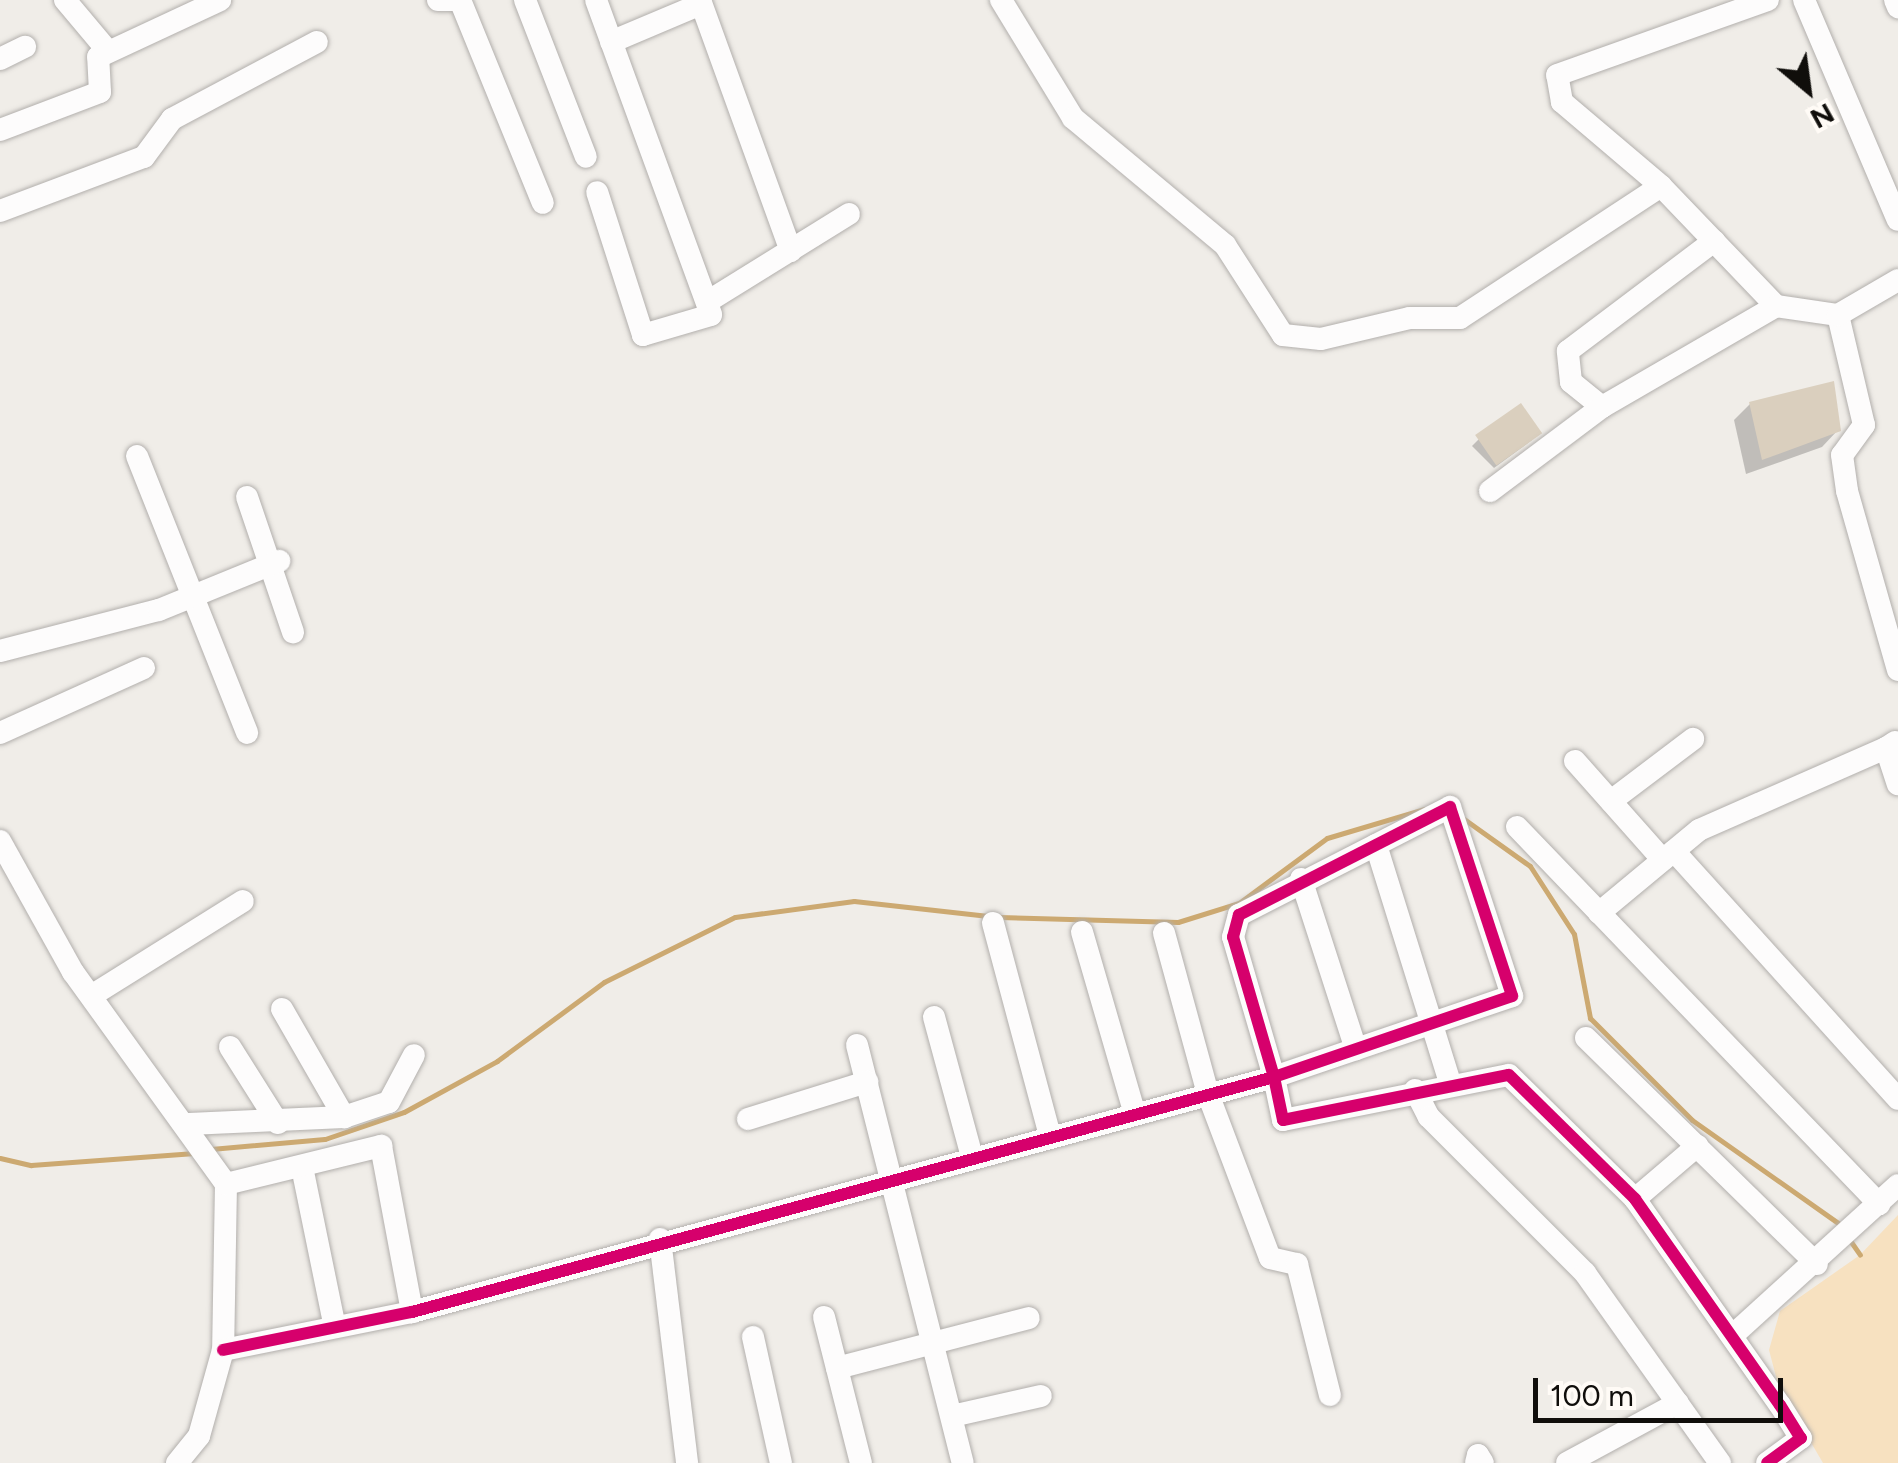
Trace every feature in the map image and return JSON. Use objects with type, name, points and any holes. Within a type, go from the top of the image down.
[{"type":"street","points":[[65,0],[107,50]]},
{"type":"street","points":[[0,130],[100,92],[98,57],[107,50],[220,0]]},
{"type":"street","points":[[438,0],[452,0]]},
{"type":"street","points":[[460,0],[543,203]]},
{"type":"street","points":[[525,0],[586,157]]},
{"type":"street","points":[[596,0],[711,315],[643,335],[596,192]]},
{"type":"street","points":[[1001,0],[1073,118],[1226,245],[1283,335],[1320,339],[1410,318],[1460,318],[1661,186]]},
{"type":"street","points":[[1768,0],[1557,75],[1562,102],[1661,186],[1776,306],[1838,315],[1898,280]]},
{"type":"street","points":[[1804,0],[1898,220]]},
{"type":"street","points":[[1895,0],[1898,7]]},
{"type":"street","points":[[611,42],[700,2],[791,251]]},
{"type":"street","points":[[0,212],[144,157],[172,119],[317,42]]},
{"type":"street","points":[[0,59],[25,47]]},
{"type":"street","points":[[707,302],[849,214]]},
{"type":"street","points":[[1602,407],[1571,382],[1568,351],[1714,241]]},
{"type":"street","points":[[1490,491],[1602,407],[1776,306]]},
{"type":"street","points":[[1838,315],[1864,425],[1842,455],[1846,492],[1898,670]]},
{"type":"street","points":[[137,456],[190,598],[247,733]]},
{"type":"street","points":[[247,498],[294,632]]},
{"type":"street","points":[[0,651],[190,598],[272,564]]},
{"type":"street","points":[[0,733],[144,668]]},
{"type":"street","points":[[1611,801],[1693,739]]},
{"type":"street","points":[[1600,913],[1699,830],[1892,744],[1898,784]]},
{"type":"street","points":[[1575,761],[1898,1099]]},
{"type":"street","points":[[223,1350],[334,1324],[412,1312],[660,1239],[1274,1077],[1512,996],[1450,807],[1300,879],[1232,927],[1274,1077],[1283,1120],[1450,1082],[1510,1075],[1635,1199],[1801,1438],[1767,1463]]},
{"type":"street","points":[[1517,826],[1878,1204]]},
{"type":"street","points":[[0,841],[91,996],[188,1124],[224,1179],[223,1350],[199,1436],[178,1463]]},
{"type":"street","points":[[1376,845],[1450,1082]]},
{"type":"street","points":[[1300,879],[1356,1049]]},
{"type":"street","points":[[91,996],[244,901]]},
{"type":"street","points":[[993,923],[1050,1136]]},
{"type":"street","points":[[1082,932],[1135,1114]]},
{"type":"street","points":[[1164,933],[1208,1094],[1270,1258],[1297,1264],[1330,1395]]},
{"type":"street","points":[[282,1009],[344,1117]]},
{"type":"street","points":[[934,1017],[972,1156]]},
{"type":"street","points":[[1586,1038],[1817,1264]]},
{"type":"street","points":[[857,1045],[894,1177],[963,1463]]},
{"type":"street","points":[[230,1047],[278,1123]]},
{"type":"street","points":[[188,1124],[278,1123],[344,1117],[389,1102],[414,1056]]},
{"type":"street","points":[[748,1119],[867,1082]]},
{"type":"street","points":[[1416,1090],[1429,1117],[1585,1274],[1720,1463]]},
{"type":"street","points":[[224,1179],[302,1166],[381,1146],[412,1312]]},
{"type":"street","points":[[1635,1199],[1697,1146]]},
{"type":"street","points":[[302,1166],[334,1324]]},
{"type":"street","points":[[1732,1336],[1817,1264],[1898,1185]]},
{"type":"street","points":[[660,1239],[687,1463]]},
{"type":"street","points":[[824,1317],[861,1463]]},
{"type":"street","points":[[837,1368],[1029,1318]]},
{"type":"street","points":[[753,1336],[781,1463]]},
{"type":"street","points":[[952,1416],[1040,1396]]},
{"type":"street","points":[[1574,1461],[1678,1403]]},
{"type":"shaded area","points":[[1898,1215],[1898,1463],[1823,1463],[1779,1388],[1769,1350],[1780,1311],[1860,1255]]},
{"type":"building","points":[[1834,381],[1841,431],[1762,460],[1749,402]]},
{"type":"building","points":[[1521,403],[1542,433],[1496,465],[1475,435]]},
{"type":"waterway","points":[[999,917],[1178,922],[1239,903],[1327,838],[1424,809]]},
{"type":"waterway","points":[[1464,819],[1530,866],[1574,934],[1590,1018],[1692,1120],[1841,1225]]},
{"type":"waterway","points":[[211,1149],[325,1139],[404,1112],[497,1061],[604,982],[735,917],[854,901],[988,916]]},
{"type":"waterway","points":[[0,1158],[31,1165],[195,1153]]},
{"type":"waterway","points":[[1849,1239],[1860,1255]]},
{"type":"cycle path","points":[[223,1350],[412,1312],[1274,1077],[1233,937],[1239,915],[1450,807],[1512,996],[1274,1077],[1283,1120],[1509,1075],[1635,1199],[1780,1405],[1801,1438],[1767,1463]]}]
